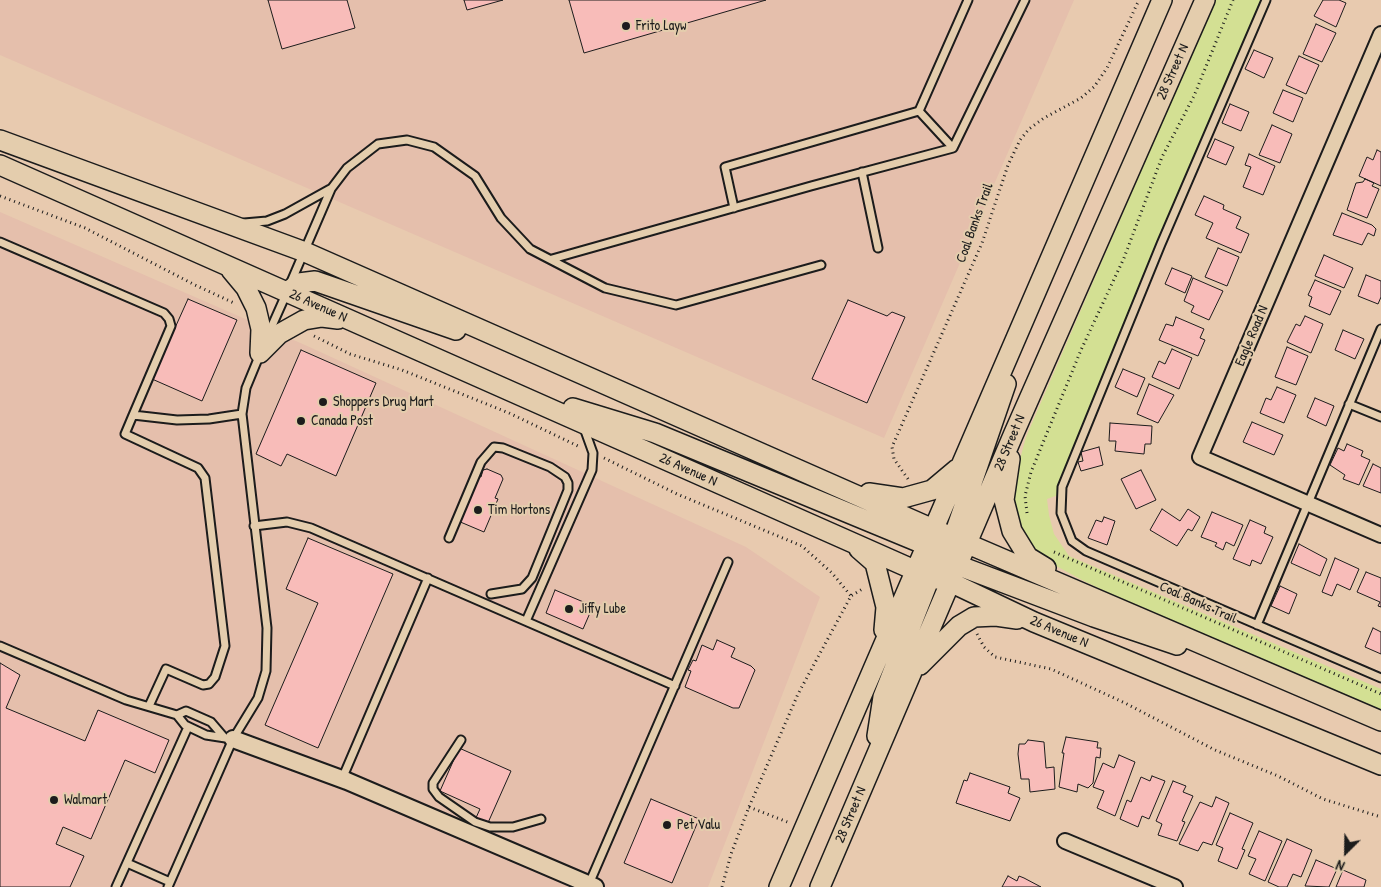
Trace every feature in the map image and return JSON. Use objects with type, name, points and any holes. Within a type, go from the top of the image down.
[{"type":"main road","name":"28 Street N","points":[[820,887],[912,673],[941,556],[960,466],[1162,0]]},
{"type":"main road","name":"28 Street N","points":[[779,887],[882,648],[941,556],[1014,433],[1205,0]]},
{"type":"main road","name":"26 Avenue N","points":[[0,140],[306,252],[840,488],[1034,622],[1381,765]]},
{"type":"main road","name":"26 Avenue N","points":[[2,167],[853,543],[941,556],[1103,602],[1381,721]]},
{"type":"main road","points":[[227,266],[246,288],[256,308],[261,328],[260,353]]},
{"type":"main road","points":[[287,292],[299,283],[315,281],[360,298],[566,366]]},
{"type":"main road","points":[[873,762],[883,697],[996,418],[1031,302]]},
{"type":"main road","points":[[260,353],[279,334],[304,320],[322,317],[350,320]]},
{"type":"main road","points":[[498,386],[655,433],[941,556],[1094,617],[1309,690]]},
{"type":"main road","points":[[1014,433],[1004,500],[1012,531],[1028,557],[1103,602]]},
{"type":"main road","points":[[840,488],[902,498],[932,490],[960,466]]},
{"type":"main road","points":[[853,543],[875,563],[886,607],[882,648]]},
{"type":"main road","points":[[912,673],[959,626],[974,617],[996,616],[1034,622]]},
{"type":"street","name":"Eagle Road N","points":[[1381,34],[1200,457],[1381,535]]},
{"type":"street","points":[[228,737],[342,779],[592,886]]},
{"type":"street","points":[[1065,841],[1175,887]]},
{"type":"lane","points":[[734,208],[726,168],[919,111],[968,0]]},
{"type":"lane","points":[[552,259],[953,148],[1025,0]]},
{"type":"lane","points":[[1266,0],[1161,244],[1062,487],[1061,513],[1068,535],[1079,547],[1381,678]]},
{"type":"lane","points":[[919,111],[953,148]]},
{"type":"lane","points":[[127,864],[169,884],[228,737],[258,698],[268,656],[267,628],[242,414],[246,388],[306,252],[331,189],[347,168],[378,144],[407,140],[434,147],[475,176],[501,218],[530,249],[605,288],[676,305],[821,265]]},
{"type":"lane","points":[[862,172],[878,248]]},
{"type":"lane","points":[[230,224],[267,221],[285,214],[331,189]]},
{"type":"lane","points":[[0,242],[164,313],[169,319],[171,326],[125,434],[198,468],[205,478],[225,646],[215,677],[210,684],[202,684],[166,669],[149,706]]},
{"type":"lane","points":[[1257,624],[1306,503],[1381,329]]},
{"type":"lane","points":[[1349,404],[1381,417]]},
{"type":"lane","points":[[133,415],[177,420],[209,419],[242,414]]},
{"type":"lane","points":[[526,621],[592,470],[593,453],[582,423]]},
{"type":"lane","points":[[449,538],[481,462],[494,447],[504,448],[550,467],[565,477],[569,486],[568,490],[532,578],[522,589],[491,594]]},
{"type":"lane","points":[[254,526],[287,522],[302,525],[675,686]]},
{"type":"lane","points":[[592,886],[728,562]]},
{"type":"lane","points":[[342,779],[428,578]]},
{"type":"lane","points":[[0,646],[126,700],[178,715],[188,727],[206,735],[228,737]]},
{"type":"lane","points":[[178,715],[186,711],[210,722],[228,737]]},
{"type":"lane","points":[[116,887],[188,727]]},
{"type":"lane","points":[[462,740],[433,783],[434,791],[439,797],[475,822],[490,827],[513,827],[541,820]]},
{"type":"path","name":"Coal Banks Trail","points":[[912,486],[894,459],[892,447],[982,243],[1016,148],[1028,129],[1081,98],[1094,87],[1108,68],[1139,0]]},
{"type":"path","points":[[1027,515],[1025,496],[1031,472],[1081,350],[1124,258],[1160,163],[1194,96],[1233,0]]},
{"type":"path","points":[[593,453],[678,494],[802,546],[832,573],[851,596]]},
{"type":"path","name":"Coal Banks Trail","points":[[1052,551],[1381,694]]},
{"type":"path","points":[[722,887],[731,854],[749,807],[798,694],[851,596],[869,586]]},
{"type":"path","points":[[973,627],[984,647],[995,657],[1051,669],[1126,703],[1215,750],[1278,776],[1323,799],[1381,816]]},
{"type":"path","points":[[749,807],[793,824]]},
{"type":"shaded area","points":[[0,0],[1074,0],[884,438],[0,55]]},
{"type":"shaded area","points":[[0,212],[305,345],[746,547],[820,597],[708,887],[0,887]]},
{"type":"green space","points":[[1215,0],[1265,0],[1061,494],[1047,499],[1049,515],[1054,534],[1069,556],[1381,689],[1381,721],[1309,690],[1084,581],[1032,553],[1020,535],[1009,500],[1026,437]]},
{"type":"building","points":[[268,0],[347,0],[355,28],[282,49]]},
{"type":"building","points":[[464,0],[503,0],[467,10]]},
{"type":"building","name":"Frito Layw","points":[[569,0],[766,0],[584,53]]},
{"type":"building","points":[[1323,0],[1339,0],[1346,3],[1336,27],[1314,16]]},
{"type":"building","points":[[1316,24],[1336,33],[1322,62],[1303,54]]},
{"type":"building","points":[[1254,50],[1273,58],[1264,78],[1245,69]]},
{"type":"building","points":[[1299,56],[1319,65],[1306,94],[1286,85]]},
{"type":"building","points":[[1283,90],[1303,98],[1293,122],[1273,113]]},
{"type":"building","points":[[1230,104],[1249,112],[1241,131],[1222,123]]},
{"type":"building","points":[[1272,125],[1292,134],[1280,163],[1259,155]]},
{"type":"building","points":[[1215,139],[1234,147],[1226,165],[1207,157]]},
{"type":"building","points":[[1377,150],[1381,152],[1381,186],[1359,176],[1367,157],[1373,160]]},
{"type":"building","points":[[1249,154],[1275,166],[1263,195],[1243,187],[1251,167],[1245,165]]},
{"type":"building","points":[[1365,179],[1374,183],[1372,186],[1379,189],[1367,218],[1347,210],[1356,183],[1363,182]]},
{"type":"building","points":[[1204,196],[1224,205],[1223,209],[1241,217],[1236,228],[1249,234],[1241,253],[1206,238],[1213,223],[1195,215]]},
{"type":"building","points":[[1342,213],[1372,225],[1376,229],[1374,236],[1368,233],[1362,245],[1333,235]]},
{"type":"building","points":[[1218,248],[1239,257],[1227,286],[1205,277]]},
{"type":"building","points":[[1324,255],[1353,268],[1344,288],[1315,276]]},
{"type":"building","points":[[1172,268],[1192,276],[1185,293],[1165,284]]},
{"type":"building","points":[[1366,275],[1381,281],[1381,297],[1378,304],[1358,296]]},
{"type":"building","points":[[1193,278],[1223,291],[1209,320],[1191,312],[1194,306],[1184,301]]},
{"type":"building","points":[[1315,280],[1341,291],[1330,315],[1309,306],[1312,297],[1308,295]]},
{"type":"building","points":[[188,299],[237,320],[202,401],[152,379]]},
{"type":"building","points":[[848,300],[887,316],[892,312],[905,317],[867,403],[812,379]]},
{"type":"building","points":[[1305,316],[1323,324],[1311,353],[1287,342],[1296,324],[1300,326]]},
{"type":"building","points":[[1176,317],[1204,329],[1200,338],[1205,340],[1198,356],[1159,340],[1166,324],[1173,326]]},
{"type":"building","points":[[1343,330],[1364,339],[1355,359],[1335,350]]},
{"type":"building","points":[[1287,347],[1308,356],[1296,385],[1275,377]]},
{"type":"building","points":[[1172,349],[1192,358],[1179,389],[1152,377],[1159,361],[1165,364]]},
{"type":"building","name":"Shoppers Drug Mart","points":[[301,350],[376,383],[336,476],[287,454],[281,466],[256,454]]},
{"type":"building","points":[[1123,369],[1145,378],[1137,397],[1115,387]]},
{"type":"building","points":[[1149,384],[1174,395],[1158,423],[1137,414]]},
{"type":"building","points":[[1277,387],[1296,395],[1284,423],[1260,413],[1266,398],[1271,400]]},
{"type":"building","points":[[1315,398],[1334,406],[1326,426],[1307,417]]},
{"type":"building","points":[[1252,422],[1283,435],[1274,455],[1243,442]]},
{"type":"building","points":[[1110,423],[1152,426],[1151,444],[1145,444],[1144,454],[1115,451],[1116,441],[1109,441]]},
{"type":"building","points":[[1347,444],[1363,451],[1361,456],[1370,460],[1359,485],[1343,479],[1345,475],[1330,465],[1338,448],[1344,451]]},
{"type":"building","points":[[1099,447],[1103,465],[1081,471],[1078,462],[1083,461],[1081,452]]},
{"type":"building","points":[[1373,464],[1381,468],[1381,493],[1363,486]]},
{"type":"building","name":"Tim Hortons","points":[[487,469],[501,475],[503,479],[495,498],[498,499],[484,532],[458,521],[478,476],[481,477],[483,470]]},
{"type":"building","points":[[1141,470],[1156,500],[1136,509],[1121,479]]},
{"type":"building","points":[[1162,509],[1180,521],[1188,509],[1200,517],[1192,531],[1188,529],[1177,546],[1150,530]]},
{"type":"building","points":[[1212,512],[1243,525],[1234,546],[1226,542],[1223,550],[1215,546],[1217,543],[1201,537]]},
{"type":"building","points":[[1104,517],[1115,521],[1107,545],[1088,538],[1096,520],[1102,522]]},
{"type":"building","points":[[1250,520],[1266,527],[1264,533],[1273,537],[1261,564],[1252,560],[1250,566],[1233,559]]},
{"type":"building","points":[[308,538],[393,574],[318,748],[265,725],[318,603],[286,589]]},
{"type":"building","points":[[1299,544],[1327,559],[1320,576],[1291,563]]},
{"type":"building","points":[[1335,558],[1359,569],[1350,590],[1337,584],[1332,596],[1322,592]]},
{"type":"building","points":[[1366,572],[1381,578],[1381,607],[1378,606],[1380,602],[1357,592]]},
{"type":"building","points":[[1280,586],[1297,594],[1289,614],[1271,606]]},
{"type":"building","name":"Jiffy Lube","points":[[555,590],[593,606],[583,629],[546,613]]},
{"type":"building","points":[[1373,628],[1381,632],[1381,654],[1365,647]]},
{"type":"building","points":[[717,640],[735,648],[731,657],[751,666],[755,670],[739,708],[733,708],[685,687],[691,671],[688,670],[693,660],[696,661],[702,645],[713,650]]},
{"type":"building","name":"Walmart","points":[[0,663],[20,675],[6,708],[85,741],[98,710],[169,740],[155,773],[125,760],[91,839],[63,827],[56,844],[84,856],[70,887],[0,887]]},
{"type":"building","points":[[1066,737],[1098,742],[1097,748],[1101,748],[1100,758],[1096,757],[1093,783],[1088,788],[1078,784],[1077,792],[1059,787],[1064,753],[1062,753]]},
{"type":"building","points":[[1028,740],[1044,742],[1046,768],[1054,767],[1055,789],[1030,792],[1029,779],[1021,779],[1018,754],[1019,744],[1025,744]]},
{"type":"building","points":[[459,748],[511,771],[487,825],[475,820],[480,809],[440,791]]},
{"type":"building","points":[[1119,755],[1135,762],[1115,816],[1097,808],[1104,791],[1093,787],[1103,763],[1114,768]]},
{"type":"building","points":[[970,773],[1010,787],[1008,793],[1020,798],[1010,821],[956,803],[964,780],[967,781]]},
{"type":"building","points":[[1152,776],[1165,781],[1149,819],[1142,816],[1138,827],[1120,819],[1127,800],[1131,802],[1141,777],[1150,781]]},
{"type":"building","points":[[1173,781],[1186,786],[1183,792],[1193,796],[1182,821],[1185,822],[1177,841],[1158,835],[1162,824],[1156,821]]},
{"type":"building","points":[[1216,797],[1229,803],[1212,845],[1203,842],[1198,851],[1179,844],[1200,802],[1212,807]]},
{"type":"building","points":[[651,799],[699,819],[672,883],[624,863]]},
{"type":"building","points":[[1230,813],[1253,823],[1242,849],[1245,850],[1237,869],[1218,861],[1223,848],[1216,845]]},
{"type":"building","points":[[1259,831],[1282,841],[1265,881],[1249,874],[1256,859],[1248,856]]},
{"type":"building","points":[[1287,839],[1312,850],[1301,877],[1293,874],[1287,887],[1279,887],[1268,882]]},
{"type":"building","points":[[1316,860],[1337,869],[1329,887],[1305,886]]},
{"type":"building","points":[[1343,870],[1366,880],[1364,887],[1336,887]]},
{"type":"building","points":[[1008,876],[1017,881],[1019,876],[1041,887],[1002,887]]},
{"type":"place","name":"Frito Layw","points":[[626,26]]},
{"type":"place","name":"Shoppers Drug Mart","points":[[323,402]]},
{"type":"place","name":"Canada Post","points":[[301,421]]},
{"type":"place","name":"Tim Hortons","points":[[478,510]]},
{"type":"place","name":"Jiffy Lube","points":[[569,609]]},
{"type":"place","name":"Walmart","points":[[54,800]]},
{"type":"place","name":"Pet Valu","points":[[667,825]]}]
